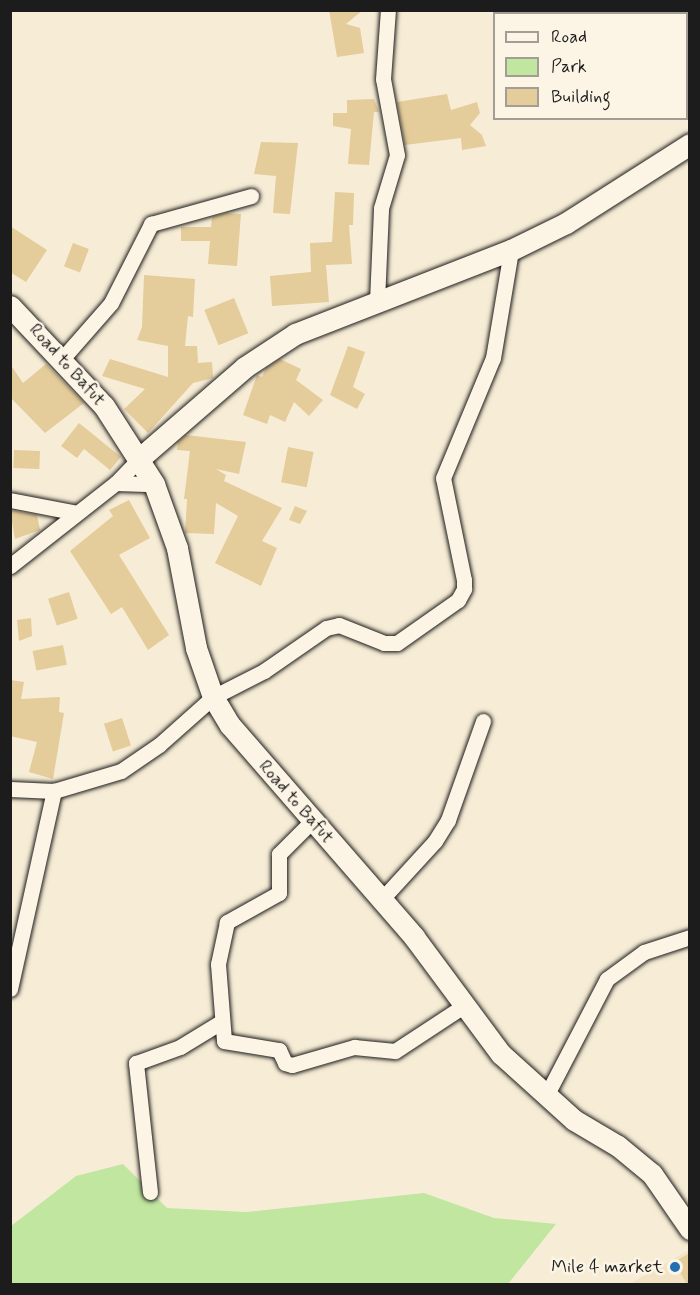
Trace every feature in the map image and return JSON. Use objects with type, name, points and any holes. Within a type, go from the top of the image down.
[{"type":"street","points":[[377,301],[381,208],[398,155],[383,79],[388,10]]},
{"type":"street","points":[[10,566],[116,483],[140,458],[268,350],[331,317],[510,250],[566,223],[690,144]]},
{"type":"street","points":[[62,359],[111,303],[151,224],[250,196]]},
{"type":"street","points":[[10,789],[54,791],[121,771],[139,761],[213,697],[264,671],[333,625],[384,643],[397,644],[458,600],[464,589],[464,580],[443,478],[493,358],[510,250]]},
{"type":"street","name":"Road to Bafut","points":[[10,306],[62,359],[121,427],[140,458],[154,484],[177,548],[195,648],[213,697],[257,759],[381,900],[501,1054],[589,1132],[623,1150],[665,1189],[690,1229]]},
{"type":"street","points":[[116,483],[154,484]]},
{"type":"street","points":[[10,500],[77,513]]},
{"type":"street","points":[[381,900],[435,841],[448,820],[483,722]]},
{"type":"street","points":[[10,989],[54,791]]},
{"type":"street","points":[[312,821],[279,854],[279,892],[227,922],[218,964],[224,1041],[279,1050],[285,1063],[292,1065],[354,1047],[395,1052],[465,1005]]},
{"type":"street","points":[[546,1096],[607,979],[644,952],[690,937]]},
{"type":"street","points":[[150,1192],[136,1063],[180,1047],[221,1023]]},
{"type":"shaded area","name":"Mile 4 market","points":[[689,1250],[689,1284],[630,1284]]},
{"type":"green space","points":[[123,1164],[167,1208],[246,1212],[424,1193],[494,1218],[556,1224],[508,1284],[11,1284],[11,1226],[76,1176]]},
{"type":"building","points":[[329,10],[363,10],[346,24],[360,28],[364,53],[337,57]]},
{"type":"building","points":[[447,94],[451,110],[477,102],[480,113],[470,125],[482,135],[486,146],[462,150],[461,138],[405,145],[397,102]]},
{"type":"building","points":[[374,99],[379,112],[374,112],[369,165],[348,164],[351,129],[333,126],[333,113],[347,113],[347,100]]},
{"type":"building","points":[[261,142],[298,143],[290,214],[273,213],[276,176],[254,174]]},
{"type":"building","points":[[335,192],[354,193],[353,225],[349,225],[352,264],[326,265],[329,302],[272,306],[270,276],[311,272],[310,243],[332,242]]},
{"type":"building","points":[[227,213],[241,214],[237,266],[208,264],[210,241],[181,241],[181,227],[211,227],[212,217]]},
{"type":"building","points":[[10,226],[47,250],[26,282],[10,272]]},
{"type":"building","points":[[73,243],[89,249],[80,272],[64,266]]},
{"type":"building","points":[[144,275],[195,279],[193,317],[188,316],[185,346],[197,346],[198,363],[212,362],[213,378],[193,383],[148,433],[124,409],[145,389],[102,376],[110,359],[168,377],[168,346],[137,340],[142,327]]},
{"type":"building","points":[[234,298],[248,333],[219,345],[204,310]]},
{"type":"building","points":[[348,346],[365,352],[353,387],[365,394],[357,409],[330,395]]},
{"type":"building","points":[[280,359],[301,369],[296,380],[323,400],[309,416],[294,402],[285,422],[270,415],[267,424],[243,415],[257,375],[262,377],[266,368]]},
{"type":"building","points":[[10,364],[23,383],[46,364],[84,403],[45,433],[10,397]]},
{"type":"building","points":[[79,423],[121,457],[110,470],[84,449],[77,458],[61,446]]},
{"type":"building","points":[[186,435],[246,442],[239,474],[216,469],[226,475],[224,481],[282,508],[262,541],[277,548],[261,586],[215,563],[238,516],[216,503],[214,534],[185,533],[187,499],[184,499],[190,451],[177,450],[178,442]]},
{"type":"building","points":[[288,447],[314,452],[307,487],[281,482]]},
{"type":"building","points":[[14,450],[40,451],[39,469],[13,468]]},
{"type":"building","points":[[129,500],[150,538],[119,555],[169,635],[148,650],[122,607],[111,614],[70,551],[113,516],[109,510]]},
{"type":"building","points":[[295,506],[307,511],[300,524],[289,520]]},
{"type":"building","points":[[10,510],[37,515],[40,530],[15,539]]},
{"type":"building","points":[[69,592],[78,619],[57,625],[48,599]]},
{"type":"building","points":[[31,618],[32,636],[19,641],[17,620]]},
{"type":"building","points":[[63,645],[67,665],[36,671],[33,651]]},
{"type":"building","points":[[10,680],[24,682],[21,699],[60,697],[59,712],[64,713],[53,779],[29,772],[37,742],[10,736]]},
{"type":"building","points":[[122,718],[131,746],[113,751],[104,724]]},
{"type":"building","points":[[690,1253],[690,1284],[687,1284],[674,1262]]},
{"type":"place","name":"Mile 4 market","points":[[675,1267]]}]
